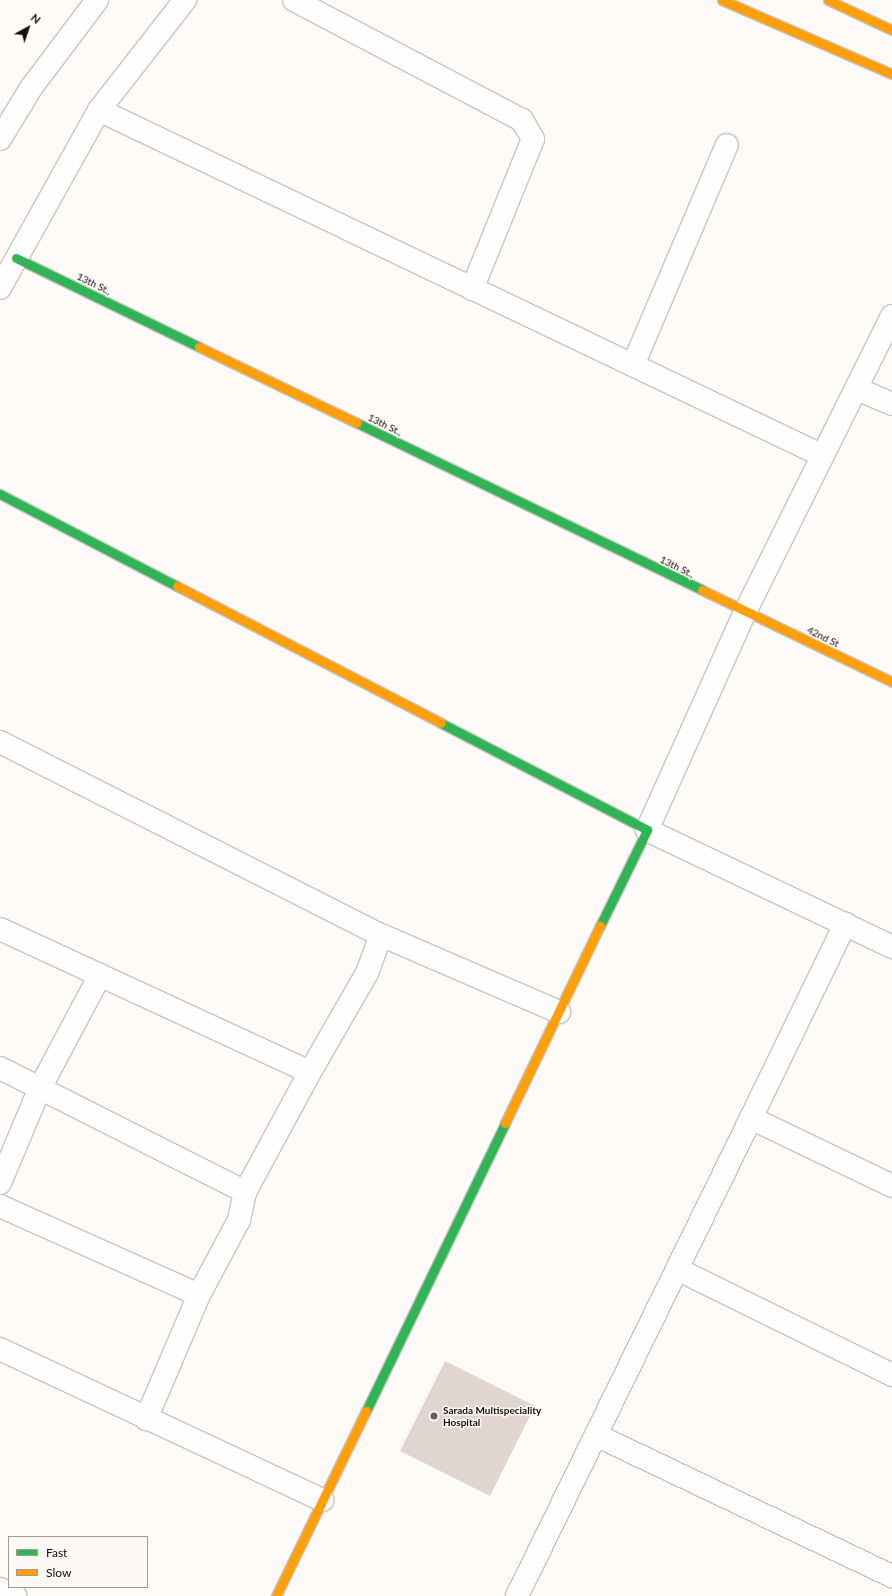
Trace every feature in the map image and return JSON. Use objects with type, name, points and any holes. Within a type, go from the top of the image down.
[{"type":"main road","points":[[722,0],[892,74]]},
{"type":"main road","points":[[828,0],[892,30]]},
{"type":"main road","name":"13th St.,","points":[[16,258],[745,612]]},
{"type":"main road","points":[[0,494],[648,830],[276,1596]]},
{"type":"main road","name":"42nd St","points":[[745,612],[892,682]]},
{"type":"street","points":[[0,139],[31,88],[97,0]]},
{"type":"street","points":[[0,288],[98,110],[185,0]]},
{"type":"street","points":[[294,0],[522,120],[533,139],[472,289]]},
{"type":"street","points":[[98,110],[821,456]]},
{"type":"street","points":[[633,366],[727,145]]},
{"type":"street","points":[[892,316],[857,389],[821,456],[745,612],[648,830],[892,947]]},
{"type":"street","points":[[857,389],[892,404]]},
{"type":"street","points":[[0,742],[381,935],[559,1012]]},
{"type":"street","points":[[518,1596],[845,924]]},
{"type":"street","points":[[0,929],[310,1072]]},
{"type":"street","points":[[146,1420],[199,1295],[239,1220],[245,1192],[310,1072],[367,973],[381,935]]},
{"type":"street","points":[[0,1183],[40,1088],[100,975]]},
{"type":"street","points":[[0,1068],[245,1192]]},
{"type":"street","points":[[750,1118],[892,1186]]},
{"type":"street","points":[[0,1206],[199,1295]]},
{"type":"street","points":[[677,1269],[892,1375]]},
{"type":"street","points":[[0,1349],[146,1420],[322,1500]]},
{"type":"street","points":[[596,1435],[892,1576]]},
{"type":"street","points":[[0,1589],[15,1596]]},
{"type":"building","points":[[445,1361],[535,1406],[490,1496],[400,1451]]},
{"type":"traffic: fast","points":[[16,258],[199,347]]},
{"type":"traffic: fast","points":[[357,423],[702,590]]},
{"type":"traffic: fast","points":[[0,494],[177,586]]},
{"type":"traffic: fast","points":[[441,723],[647,830],[600,926]]},
{"type":"traffic: fast","points":[[366,1411],[505,1123]]},
{"type":"traffic: slow","points":[[722,0],[892,74]]},
{"type":"traffic: slow","points":[[828,0],[892,30]]},
{"type":"traffic: slow","points":[[199,347],[357,423]]},
{"type":"traffic: slow","points":[[177,586],[441,723]]},
{"type":"traffic: slow","points":[[702,590],[892,682]]},
{"type":"traffic: slow","points":[[505,1123],[600,926]]},
{"type":"traffic: slow","points":[[276,1596],[366,1411]]},
{"type":"place","name":"Sarada Multispeciality Hospital","points":[[434,1416]]}]
